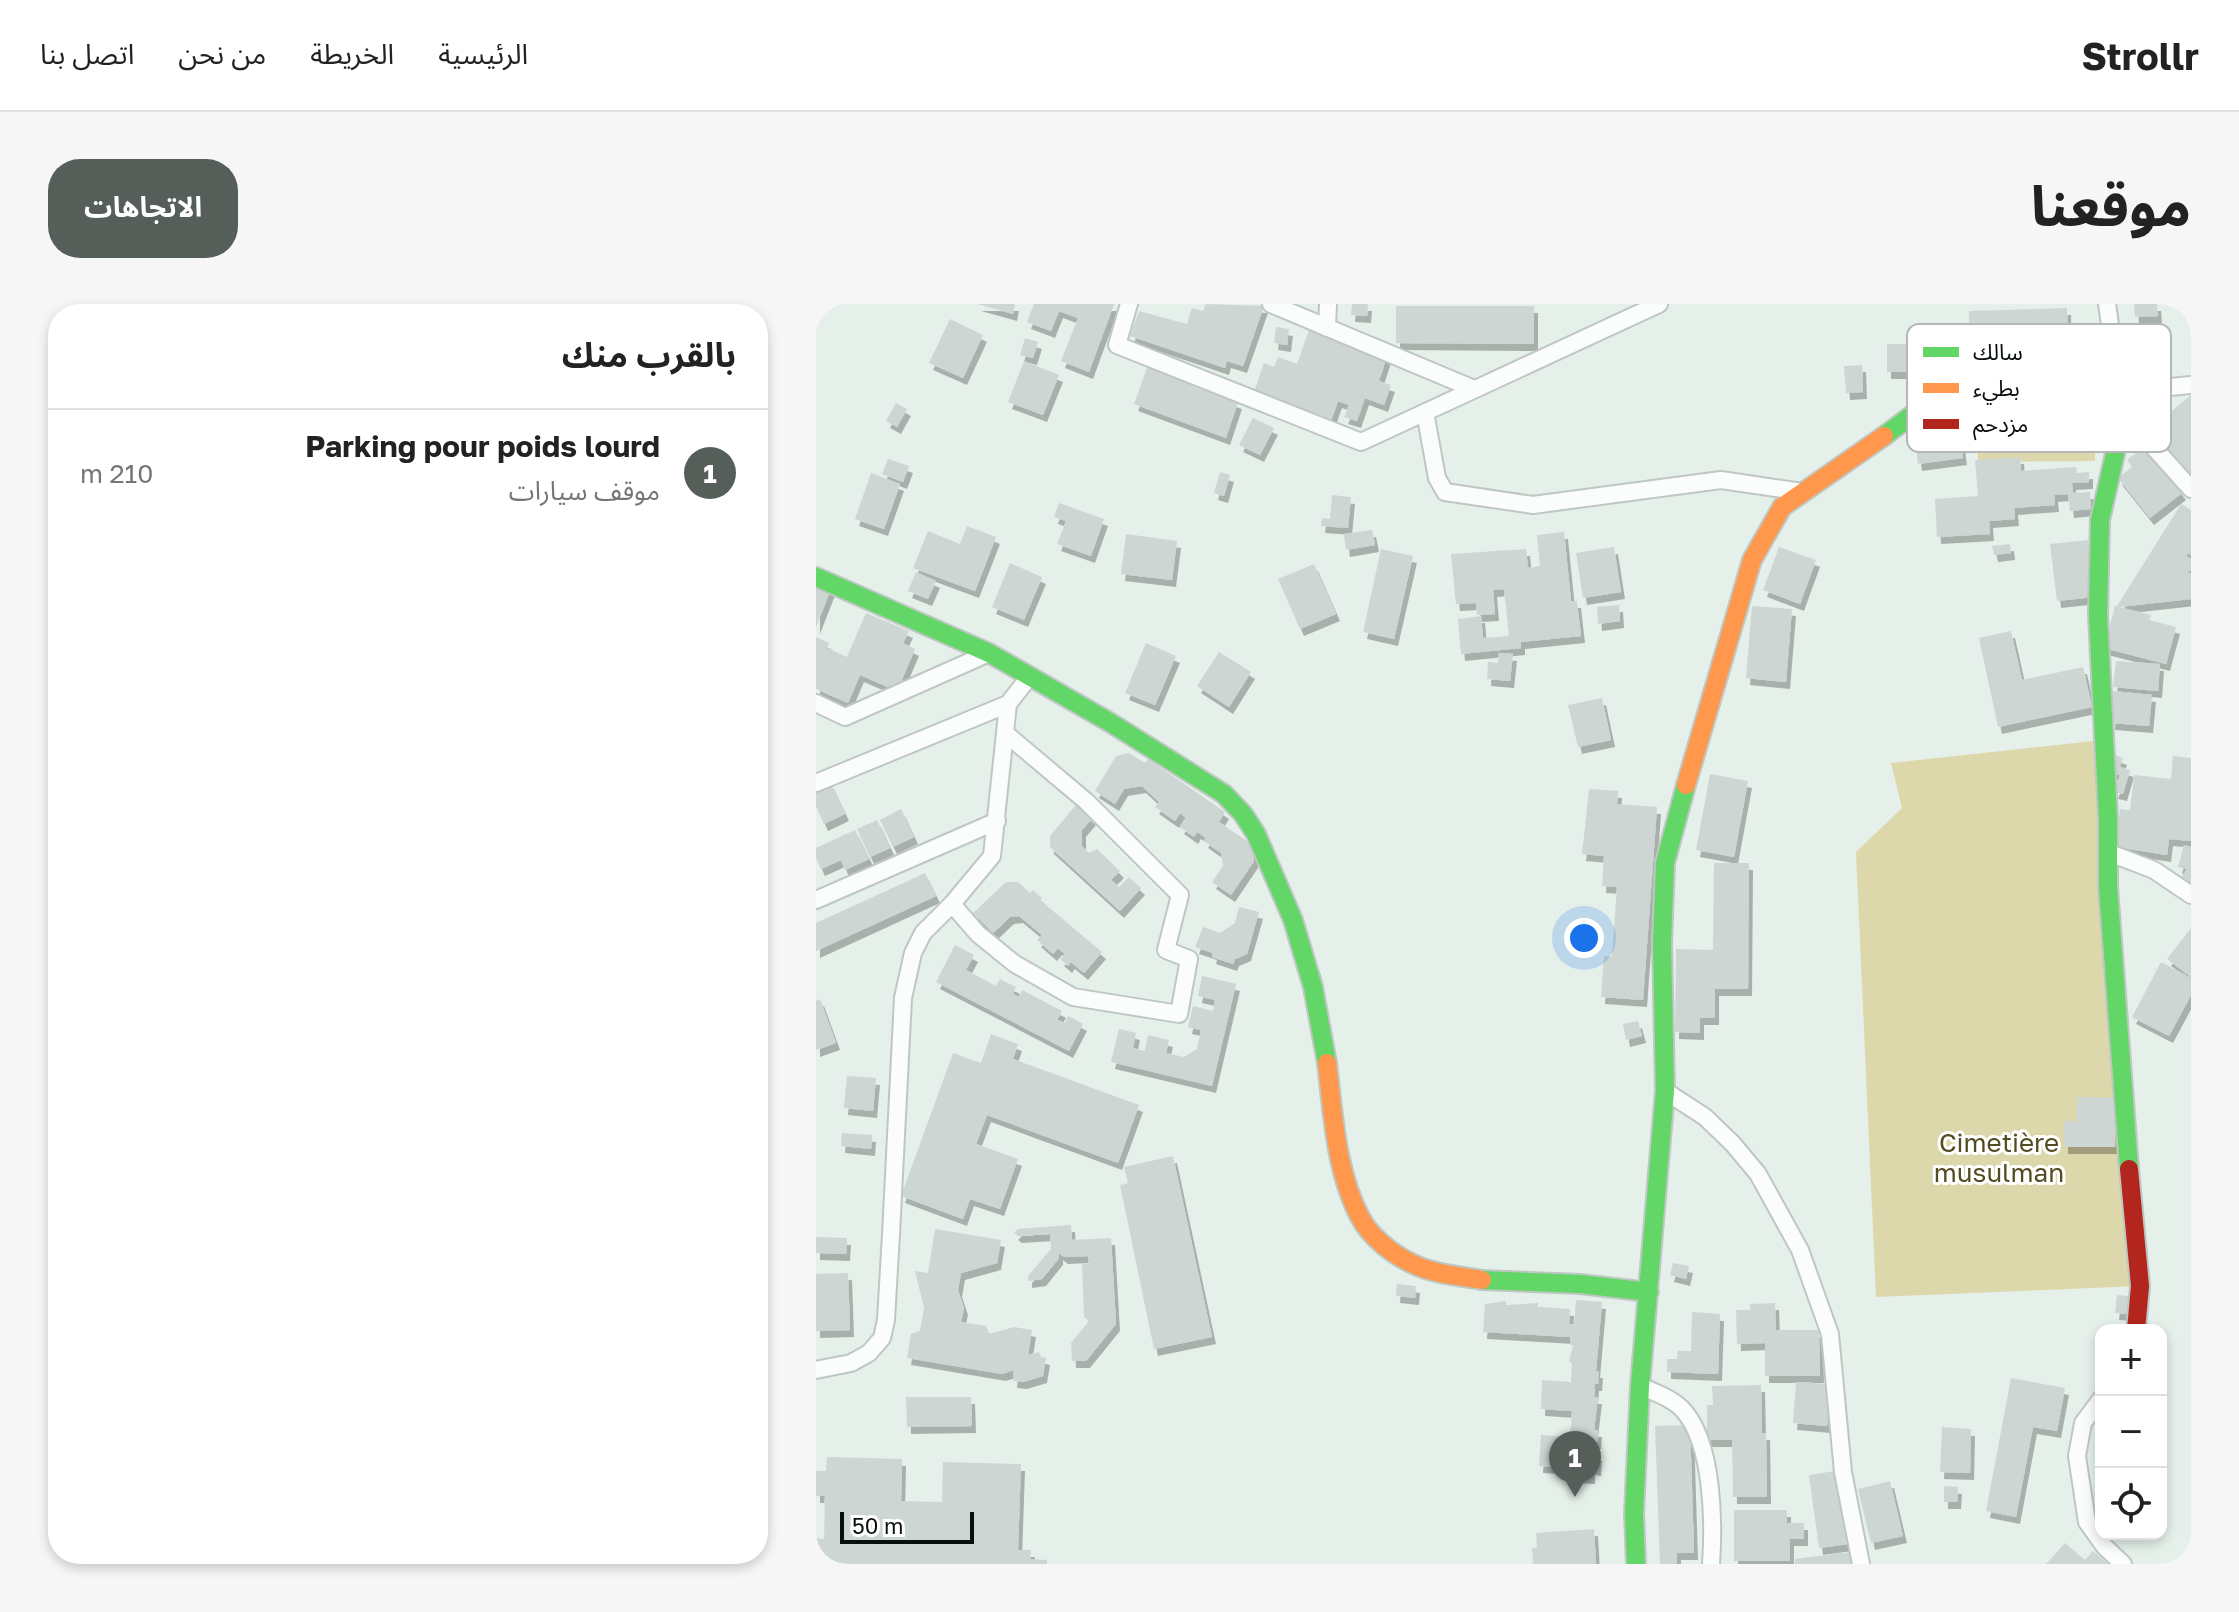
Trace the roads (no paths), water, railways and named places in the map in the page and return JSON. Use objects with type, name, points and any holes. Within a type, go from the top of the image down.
[{"type":"street","points":[[1129,304],[1117,345],[1361,442],[1474,389],[1628,309],[1659,304]]},
{"type":"street","points":[[1271,304],[1474,389]]},
{"type":"street","points":[[1327,328],[1328,304]]},
{"type":"street","points":[[2107,304],[2110,324]]},
{"type":"street","points":[[2171,387],[2191,385]]},
{"type":"street","points":[[1425,412],[1437,478],[1445,492],[1533,505],[1721,480],[1802,492]]},
{"type":"street","points":[[1636,1564],[1634,1513],[1640,1386],[1665,1091],[1662,943],[1665,863],[1752,560],[1782,507],[1907,420]]},
{"type":"street","points":[[2114,452],[2100,520],[2098,615],[2107,852],[2123,1103],[2140,1286],[2137,1324]]},
{"type":"street","points":[[2158,452],[2191,489]]},
{"type":"street","points":[[816,577],[989,653],[1111,723],[1224,794],[1243,814],[1256,834],[1293,920],[1313,987],[1343,1170],[1361,1220],[1383,1245],[1412,1264],[1445,1274],[1491,1281],[1580,1284],[1649,1292]]},
{"type":"street","points":[[816,703],[845,717],[989,653]]},
{"type":"street","points":[[816,783],[1008,704],[1030,676]]},
{"type":"street","points":[[816,1370],[851,1363],[869,1353],[882,1338],[890,1248],[903,998],[913,953],[923,933],[992,856],[1008,704]]},
{"type":"street","points":[[952,904],[978,934],[1015,964],[1073,997],[1179,1014],[1189,959],[1166,950],[1180,895],[1087,802],[1005,733]]},
{"type":"street","points":[[816,900],[997,821]]},
{"type":"street","points":[[2107,852],[2154,870],[2191,895]]},
{"type":"street","points":[[1665,1091],[1705,1117],[1733,1144],[1758,1174],[1800,1250],[1830,1334],[1843,1472],[1861,1564]]},
{"type":"street","points":[[1640,1386],[1683,1409],[1700,1439],[1714,1518],[1711,1564]]},
{"type":"street","points":[[2095,1407],[2083,1423],[2077,1456],[2087,1522],[2104,1546],[2123,1564]]},
{"type":"place","name":"Parking pour poids lourd","points":[[1575,1497]]},
{"type":"park label","name":"Cimetière musulman","points":[[1999,1157]]}]
